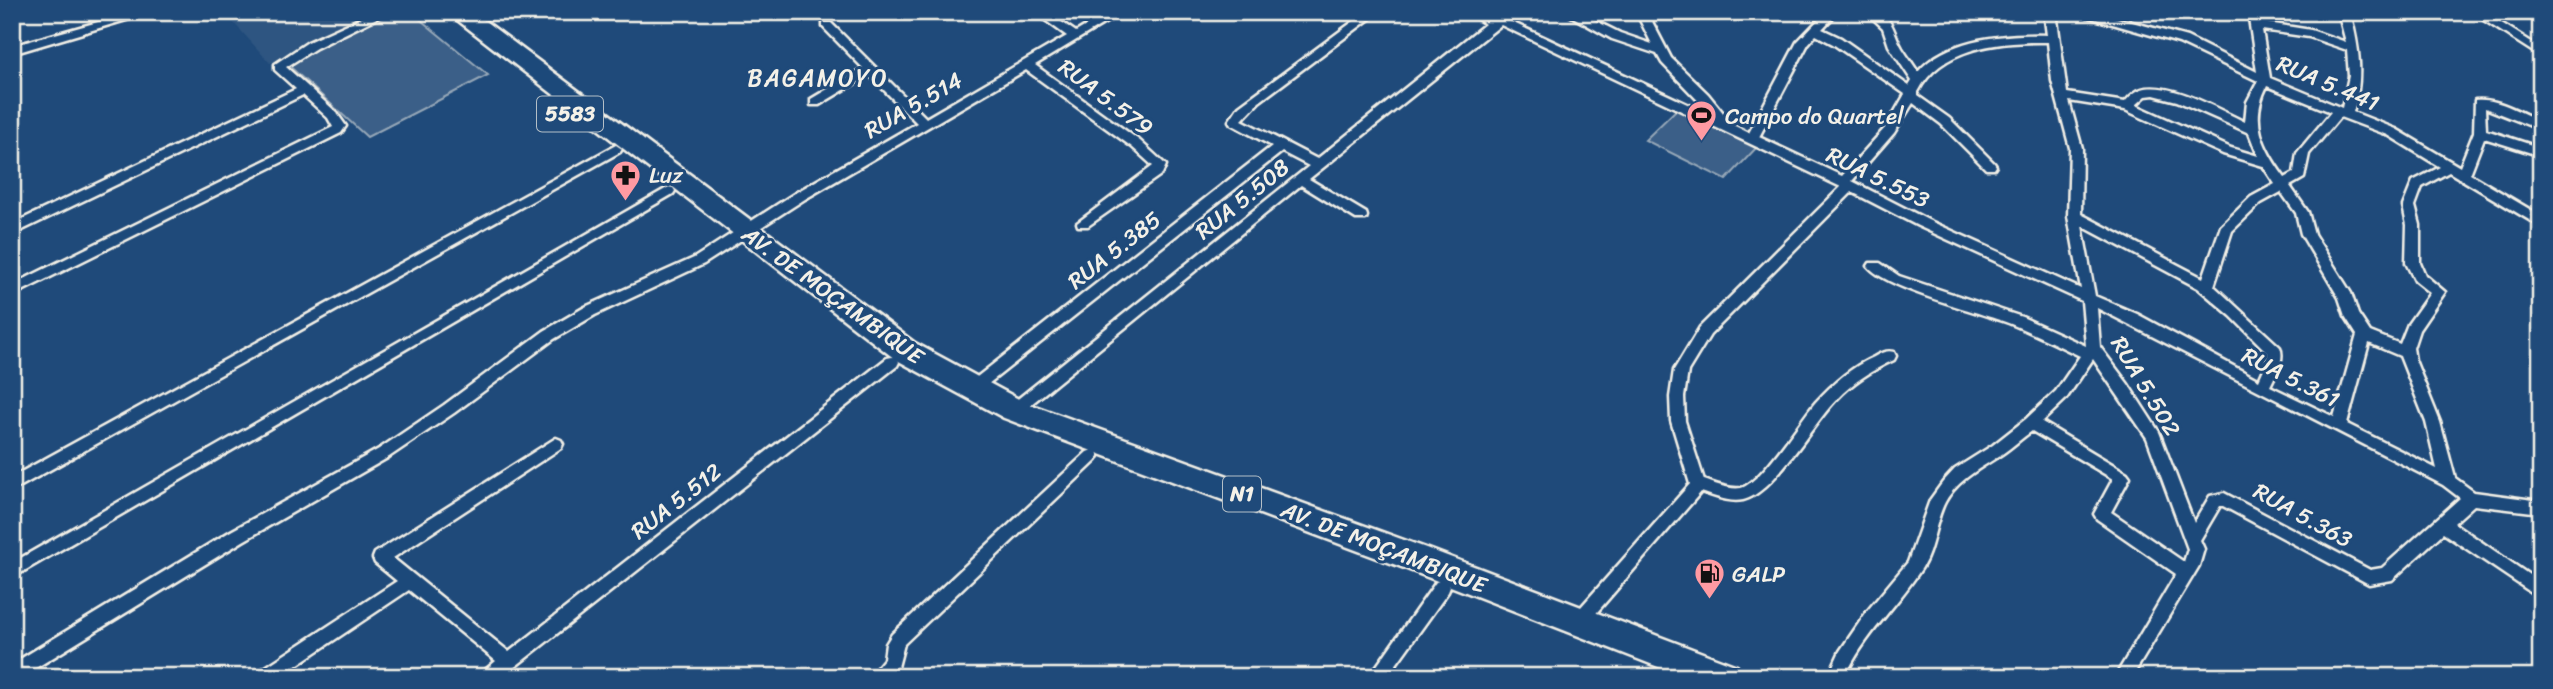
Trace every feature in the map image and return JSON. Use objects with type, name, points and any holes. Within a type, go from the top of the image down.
[{"type":"highway","name":"AV. DE MOÇAMBIQUE","points":[[437,12],[669,191],[740,237]]},
{"type":"highway","name":"AV. DE MOÇAMBIQUE","points":[[458,12],[892,362],[1011,425],[1681,677]]},
{"type":"highway","name":"AV. DE MOÇAMBIQUE","points":[[776,270],[905,351],[1014,410],[1725,677]]},
{"type":"street","points":[[12,50],[148,12]]},
{"type":"street","points":[[12,290],[337,130],[340,127],[332,115],[279,67],[283,61],[384,12]]},
{"type":"street","points":[[1040,12],[1076,37]]},
{"type":"street","name":"RUA 5.514","points":[[12,673],[237,536],[384,453],[449,410],[549,335],[590,311],[681,271],[740,237],[800,196],[1118,12]]},
{"type":"street","points":[[1317,165],[1235,121],[1243,109],[1374,12]]},
{"type":"street","name":"RUA 5.553","points":[[1472,12],[1495,22],[1505,22],[2089,298]]},
{"type":"street","points":[[1569,12],[1616,36],[1661,51]]},
{"type":"street","points":[[1641,12],[1672,67],[1704,97],[1730,128]]},
{"type":"street","points":[[1752,139],[1803,42],[1833,12]]},
{"type":"street","points":[[1871,12],[1888,26],[1895,46],[1918,81]]},
{"type":"street","name":"RUA 5.502","points":[[2050,12],[2062,96],[2076,148],[2074,216],[2089,298],[2091,351],[2154,436],[2193,538]]},
{"type":"street","points":[[2081,13],[2104,12]]},
{"type":"street","points":[[2161,12],[2193,12]]},
{"type":"street","points":[[2207,287],[2227,229],[2256,200],[2300,175],[2303,153],[2342,114],[2354,92],[2356,68],[2344,12]]},
{"type":"street","points":[[2476,12],[2541,53]]},
{"type":"street","name":"RUA 5.441","points":[[2081,13],[2183,40],[2264,80],[2342,114],[2392,132],[2541,222]]},
{"type":"street","points":[[2339,427],[2364,335],[2352,316],[2346,297],[2308,234],[2302,212],[2267,163],[2253,130],[2250,115],[2264,80],[2255,19],[2353,48]]},
{"type":"street","name":"RUA 5.508","points":[[1014,410],[1495,22]]},
{"type":"street","points":[[827,24],[924,123]]},
{"type":"street","points":[[1815,30],[1845,46],[1913,95],[1945,121],[1990,166]]},
{"type":"street","points":[[1698,485],[1678,421],[1677,397],[1681,370],[1705,331],[1846,184],[1895,124],[1913,95],[1918,81],[1936,62],[1970,49],[2019,37],[2052,40]]},
{"type":"street","name":"RUA 5.579","points":[[1026,64],[1136,144],[1160,165],[1158,171],[1083,223]]},
{"type":"street","points":[[815,102],[870,69]]},
{"type":"street","points":[[12,230],[304,90]]},
{"type":"street","points":[[2128,106],[2141,93],[2152,91],[2177,97],[2253,130]]},
{"type":"street","points":[[2062,96],[2128,106],[2227,151],[2267,163]]},
{"type":"street","points":[[2463,176],[2480,132],[2479,103],[2497,107],[2541,126]]},
{"type":"street","points":[[2480,132],[2541,152]]},
{"type":"street","name":"RUA 5.385","points":[[974,388],[1281,146]]},
{"type":"street","points":[[12,485],[616,149]]},
{"type":"street","points":[[2448,481],[2433,422],[2407,353],[2413,328],[2438,292],[2420,277],[2414,268],[2412,253],[2415,219],[2409,206],[2417,184],[2449,167]]},
{"type":"street","points":[[1300,180],[1362,216]]},
{"type":"street","points":[[12,571],[669,191]]},
{"type":"street","points":[[2074,216],[2207,287],[2275,351],[2274,362],[2262,388]]},
{"type":"street","points":[[1836,677],[1846,656],[1874,615],[1915,566],[1938,500],[1948,486],[1960,472],[1998,449],[2061,395],[2091,351],[1983,308],[1894,279],[1875,265]]},
{"type":"street","name":"RUA 5.361","points":[[2089,298],[2448,481],[2471,498]]},
{"type":"street","points":[[2364,335],[2407,353]]},
{"type":"street","points":[[1698,485],[1737,494],[1753,488],[1842,383],[1871,363],[1889,356]]},
{"type":"street","name":"RUA 5.512","points":[[489,677],[892,362]]},
{"type":"street","points":[[2031,423],[2122,477],[2102,514],[2186,572]]},
{"type":"street","points":[[508,661],[381,558],[556,444]]},
{"type":"street","points":[[877,677],[892,662],[898,639],[1092,456]]},
{"type":"street","points":[[1579,621],[1698,485]]},
{"type":"street","points":[[2541,507],[2471,498],[2443,524],[2541,592]]},
{"type":"street","name":"RUA 5.363","points":[[2193,538],[2215,501],[2224,499],[2369,577],[2386,575],[2443,524]]},
{"type":"street","points":[[2123,677],[2186,572],[2196,549],[2193,538]]},
{"type":"street","points":[[264,677],[410,581]]},
{"type":"street","points":[[1377,677],[1442,587]]},
{"type":"shaded area","points":[[224,12],[379,12],[270,63]]},
{"type":"shaded area","points":[[391,12],[411,12],[488,75],[367,137],[286,63]]},
{"type":"shaded area","name":"Campo do Quartel","points":[[1679,107],[1758,146],[1726,180],[1645,140]]},
{"type":"place","name":"Campo do Quartel","points":[[1702,143]]},
{"type":"place","name":"Luz","points":[[626,202]]},
{"type":"place","name":"GALP","points":[[1709,601]]},
{"type":"district","name":"BAGAMOYO","points":[[818,78]]}]
